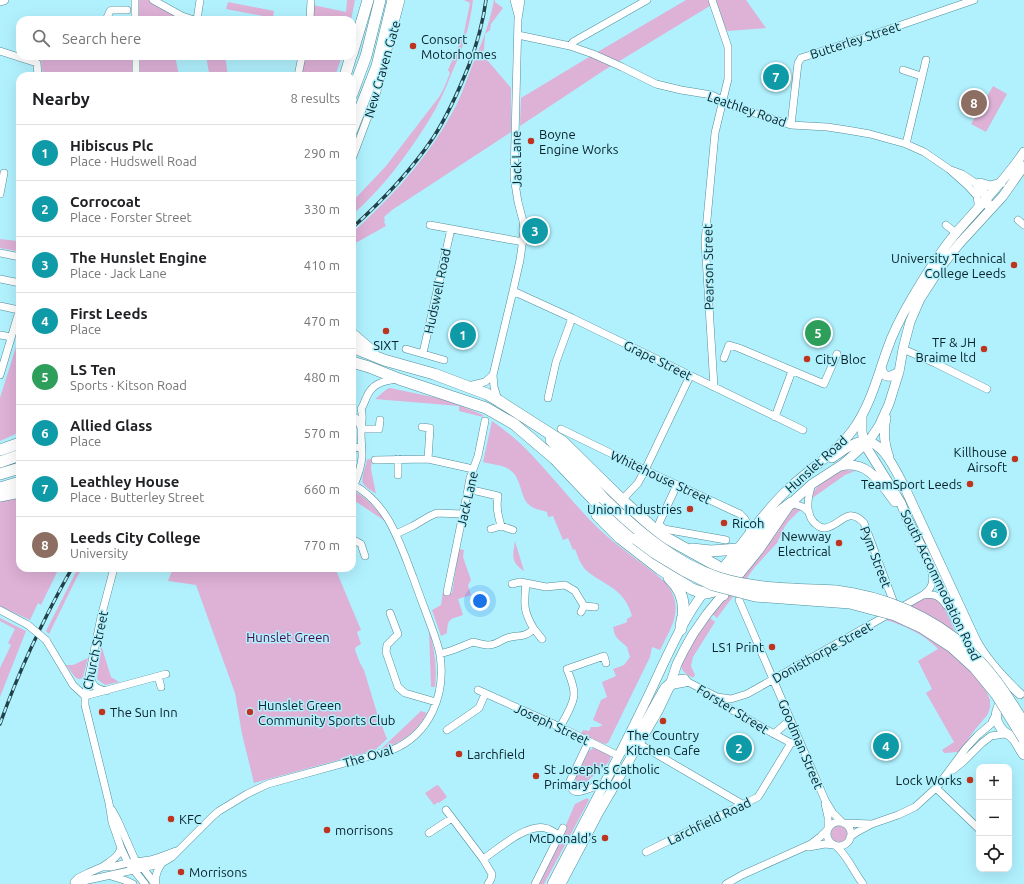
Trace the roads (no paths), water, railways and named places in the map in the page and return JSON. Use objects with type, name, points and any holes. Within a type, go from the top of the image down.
[{"type":"highway","points":[[356,41],[368,0]]},
{"type":"highway","points":[[356,83],[366,56],[380,0]]},
{"type":"highway","points":[[356,120],[377,66],[393,0]]},
{"type":"highway","points":[[346,72],[350,60]]},
{"type":"highway","points":[[356,337],[380,358]]},
{"type":"highway","points":[[356,349],[380,358],[434,374],[487,394],[563,442],[622,500],[661,535],[714,564],[723,576],[723,595]]},
{"type":"highway","points":[[356,363],[486,408],[514,424],[555,459],[600,501],[658,545],[686,563],[719,578],[749,586],[838,592],[866,596],[894,605],[928,621],[955,638],[980,662],[1003,690],[1024,724]]},
{"type":"highway","points":[[532,422],[573,464],[600,501],[624,530],[655,553],[683,570],[713,585],[755,596],[850,603],[895,615],[921,627],[952,647],[975,668],[997,696],[1024,740]]},
{"type":"highway","points":[[0,450],[16,444]]},
{"type":"highway","points":[[547,453],[563,476],[620,538],[660,569],[692,589],[703,593],[714,591],[723,576],[772,520],[791,503]]},
{"type":"highway","points":[[0,462],[16,456]]},
{"type":"highway","points":[[0,474],[16,469]]},
{"type":"highway","points":[[0,488],[16,483]]},
{"type":"highway","points":[[0,496],[16,493]]},
{"type":"highway","points":[[686,548],[711,551],[738,549]]},
{"type":"highway","points":[[660,569],[675,584],[683,600],[684,610],[681,629]]},
{"type":"highway","points":[[1011,736],[1015,739],[1024,754]]},
{"type":"main road","points":[[0,1],[4,0]]},
{"type":"main road","name":"Hunslet Road","points":[[723,576],[738,549],[774,502],[846,438],[866,408],[896,328],[908,305],[942,250],[1001,183],[1024,152]]},
{"type":"main road","name":"Hunslet Road","points":[[561,884],[613,790],[636,742],[658,711],[670,685],[677,664],[693,634],[772,532],[791,503],[812,484],[839,467],[866,442],[879,426],[889,404],[900,372],[903,349],[910,322],[920,299],[940,268],[959,244],[990,212],[1024,166]]},
{"type":"main road","points":[[977,184],[980,183],[990,186],[1001,183]]},
{"type":"main road","points":[[977,184],[987,199],[990,212]]},
{"type":"main road","points":[[880,368],[885,376],[889,377],[900,372]]},
{"type":"main road","points":[[889,404],[884,435],[886,450],[892,464]]},
{"type":"main road","points":[[803,477],[853,445],[866,442],[861,424],[862,415]]},
{"type":"main road","name":"South Accommodation Road","points":[[866,442],[876,445],[884,452],[892,464],[927,534],[976,641],[984,654],[999,672],[1022,694]]},
{"type":"main road","name":"South Accommodation Road","points":[[866,442],[902,503],[906,516],[929,562],[952,614],[990,685],[995,696],[997,720],[1000,727],[1005,733],[1011,736]]},
{"type":"main road","points":[[839,467],[848,465],[857,466],[870,472],[881,482],[906,516]]},
{"type":"main road","name":"Hunslet Road","points":[[552,884],[619,756],[681,629],[703,593]]},
{"type":"main road","name":"South Accommodation Road","points":[[997,711],[1000,703],[1010,695],[1022,694]]},
{"type":"main road","points":[[1011,736],[1024,736]]},
{"type":"street","points":[[135,0],[135,16]]},
{"type":"street","points":[[153,0],[182,16]]},
{"type":"street","points":[[196,16],[200,0]]},
{"type":"street","points":[[310,16],[311,0]]},
{"type":"street","name":"New Craven Gate","points":[[356,148],[376,95],[401,0]]},
{"type":"street","points":[[514,0],[518,19]]},
{"type":"street","points":[[518,19],[521,0]]},
{"type":"street","points":[[570,46],[574,42],[647,0]]},
{"type":"street","name":"Butterley Street","points":[[790,125],[798,63],[800,58],[876,34],[974,0]]},
{"type":"street","name":"Pearson Street","points":[[712,2],[728,47],[728,79],[716,133],[705,241],[714,388]]},
{"type":"street","points":[[108,16],[112,10],[127,10]]},
{"type":"street","name":"Jack Lane","points":[[499,401],[494,386],[493,375],[513,291],[524,230],[514,177],[518,19]]},
{"type":"street","name":"Leathley Road","points":[[518,35],[570,46],[593,54],[656,84],[712,95],[733,106],[790,125],[827,127],[847,130],[870,134],[906,144],[924,152],[949,169],[973,191],[978,199],[978,209]]},
{"type":"street","points":[[0,49],[16,55]]},
{"type":"street","points":[[29,60],[37,63],[38,72]]},
{"type":"street","points":[[136,60],[136,72]]},
{"type":"street","points":[[299,72],[301,60]]},
{"type":"street","points":[[906,144],[926,60]]},
{"type":"street","points":[[903,70],[921,76]]},
{"type":"street","name":"Leathley Road","points":[[949,169],[962,174],[977,184]]},
{"type":"street","points":[[0,194],[5,172]]},
{"type":"street","points":[[1018,220],[1024,225]]},
{"type":"street","points":[[430,225],[522,242]]},
{"type":"street","points":[[946,225],[956,233]]},
{"type":"street","name":"Hudswell Road","points":[[423,353],[450,228]]},
{"type":"street","points":[[0,252],[16,256]]},
{"type":"street","points":[[0,279],[16,282]]},
{"type":"street","name":"Grape Street","points":[[513,291],[803,430]]},
{"type":"street","points":[[0,306],[16,308]]},
{"type":"street","points":[[548,398],[556,362],[572,318]]},
{"type":"street","points":[[0,375],[2,363],[16,321]]},
{"type":"street","points":[[0,335],[11,337]]},
{"type":"street","points":[[724,358],[729,345],[824,384],[837,354]]},
{"type":"street","points":[[406,349],[444,360]]},
{"type":"street","points":[[903,349],[987,389]]},
{"type":"street","points":[[775,417],[792,371]]},
{"type":"street","points":[[467,387],[485,382],[493,375]]},
{"type":"street","points":[[622,500],[638,483],[690,376]]},
{"type":"street","points":[[356,413],[361,409],[369,392],[374,386],[382,382],[400,379]]},
{"type":"street","points":[[356,477],[360,468],[362,457],[361,429],[363,423],[363,413],[361,409]]},
{"type":"street","points":[[356,418],[361,429]]},
{"type":"street","points":[[361,429],[379,429],[380,420]]},
{"type":"street","name":"Jack Lane","points":[[447,592],[446,577],[468,489],[478,456],[485,421]]},
{"type":"street","points":[[422,428],[430,428],[428,459]]},
{"type":"street","name":"Whitehouse Street","points":[[561,429],[735,512],[744,518],[748,523],[750,534]]},
{"type":"street","points":[[356,448],[361,447]]},
{"type":"street","points":[[398,459],[398,475]]},
{"type":"street","points":[[375,460],[428,459],[474,469]]},
{"type":"street","points":[[808,512],[809,496],[812,484]]},
{"type":"street","points":[[677,485],[659,524],[664,529],[707,540],[726,540]]},
{"type":"street","name":"The Oval","points":[[74,884],[162,864],[172,857],[213,816],[233,802],[261,787],[301,774],[392,750],[402,746],[426,724],[432,714],[439,689],[441,676],[440,654],[429,619],[390,522],[372,499],[356,486]]},
{"type":"street","points":[[468,489],[499,493],[497,510],[501,526]]},
{"type":"street","name":"Pym Street","points":[[791,503],[803,507],[808,512],[814,523],[820,527],[826,528],[841,519],[853,516],[864,523],[896,610]]},
{"type":"street","points":[[396,534],[437,513],[462,514]]},
{"type":"street","points":[[491,529],[501,526],[513,530]]},
{"type":"street","points":[[356,541],[361,544],[365,556]]},
{"type":"street","name":"Donisthorpe Street","points":[[717,697],[731,698],[747,694],[923,595],[929,591],[933,583],[929,562]]},
{"type":"street","name":"Church Street","points":[[113,572],[101,617],[85,696],[87,713],[109,803],[112,822],[128,863],[145,884]]},
{"type":"street","points":[[512,584],[520,582],[546,587],[565,585],[575,591],[582,609],[595,607]]},
{"type":"street","points":[[526,583],[525,610],[529,621],[542,639]]},
{"type":"street","points":[[923,595],[931,594],[938,596],[945,602],[952,614]]},
{"type":"street","name":"Goodman Street","points":[[739,600],[824,800],[828,817],[828,829]]},
{"type":"street","points":[[0,610],[28,626],[46,640],[73,685],[85,696],[166,674]]},
{"type":"street","points":[[390,613],[398,634],[387,646],[386,652],[398,687],[405,693],[436,702]]},
{"type":"street","points":[[440,654],[473,642],[493,644],[507,638],[526,635],[534,629]]},
{"type":"street","points":[[473,633],[473,642]]},
{"type":"street","points":[[560,727],[573,701],[574,695],[574,688],[566,665],[604,656],[606,663]]},
{"type":"street","name":"Forster Street","points":[[677,664],[679,671],[687,680],[717,697],[727,707],[791,743]]},
{"type":"street","points":[[90,674],[94,686],[98,689],[106,690]]},
{"type":"street","points":[[158,676],[161,687]]},
{"type":"street","name":"Forster Street","points":[[670,685],[674,686],[685,683],[687,680]]},
{"type":"street","name":"Joseph Street","points":[[478,690],[560,727],[619,756]]},
{"type":"street","points":[[447,730],[479,708],[485,694]]},
{"type":"street","points":[[805,848],[819,845],[843,845],[857,832],[872,824],[898,815],[914,807],[936,788],[966,748],[991,724],[997,711]]},
{"type":"street","points":[[774,734],[790,720]]},
{"type":"street","points":[[947,775],[991,736],[1004,734],[1011,736]]},
{"type":"street","points":[[589,741],[570,781],[570,785],[574,790],[581,792],[593,786],[599,785],[604,785],[613,790]]},
{"type":"street","points":[[791,743],[799,741]]},
{"type":"street","points":[[636,742],[742,804]]},
{"type":"street","name":"Hunslet Road","points":[[619,756],[636,742]]},
{"type":"street","name":"Larchfield Road","points":[[646,852],[758,797],[791,743]]},
{"type":"street","points":[[936,788],[976,826]]},
{"type":"street","name":"Goodman Street","points":[[824,800],[833,813],[844,823]]},
{"type":"street","name":"Church Street","points":[[109,803],[136,862],[143,868],[155,884]]},
{"type":"street","points":[[446,810],[483,859],[492,874],[488,884]]},
{"type":"street","points":[[429,833],[452,818]]},
{"type":"street","points":[[726,884],[742,875],[805,848],[817,840],[834,823],[872,824]]},
{"type":"street","points":[[844,823],[850,830],[849,848],[852,865]]},
{"type":"street","points":[[483,859],[521,833],[531,829],[545,828],[559,836]]},
{"type":"street","points":[[535,884],[563,828]]},
{"type":"street","points":[[828,829],[828,839],[843,853],[863,884]]},
{"type":"street","points":[[74,884],[78,878],[102,867],[115,858],[121,848]]},
{"type":"street","name":"The Oval","points":[[102,867],[111,867],[160,857],[179,849]]},
{"type":"street","points":[[155,884],[158,869],[162,864]]},
{"type":"street","points":[[107,876],[118,878],[134,884]]},
{"type":"railway","points":[[356,224],[385,197],[405,174],[424,151],[444,120],[475,49],[486,0]]},
{"type":"railway","points":[[0,724],[15,684],[33,644],[70,572]]},
{"type":"place","name":"Consort Motorhomes","points":[[413,46]]},
{"type":"place","name":"Leathley House","points":[[776,77]]},
{"type":"place","name":"Leeds City College","points":[[974,103]]},
{"type":"place","name":"Boyne Engine Works","points":[[531,141]]},
{"type":"place","name":"The Hunslet Engine","points":[[535,231]]},
{"type":"place","name":"University Technical College Leeds","points":[[1014,265]]},
{"type":"place","name":"SIXT","points":[[386,331]]},
{"type":"place","name":"LS Ten","points":[[818,333]]},
{"type":"place","name":"Hibiscus Plc","points":[[463,335]]},
{"type":"place","name":"TF & JH Braime ltd","points":[[984,349]]},
{"type":"place","name":"City Bloc","points":[[807,359]]},
{"type":"place","name":"Killhouse Airsoft","points":[[1015,459]]},
{"type":"place","name":"TeamSport Leeds","points":[[970,484]]},
{"type":"place","name":"Union Industries","points":[[690,509]]},
{"type":"place","name":"Ricoh","points":[[724,523]]},
{"type":"place","name":"Allied Glass","points":[[994,533]]},
{"type":"place","name":"Newway Electrical","points":[[839,543]]},
{"type":"place","name":"LS1 Print","points":[[772,647]]},
{"type":"place","name":"The Sun Inn","points":[[102,712]]},
{"type":"place","name":"Hunslet Green Community Sports Club","points":[[250,712]]},
{"type":"place","name":"The Country Kitchen Cafe","points":[[663,721]]},
{"type":"place","name":"First Leeds","points":[[886,746]]},
{"type":"place","name":"Corrocoat","points":[[739,748]]},
{"type":"place","name":"Larchfield","points":[[459,754]]},
{"type":"place","name":"St Joseph's Catholic Primary School","points":[[536,776]]},
{"type":"place","name":"Lock Works","points":[[970,780]]},
{"type":"place","name":"KFC","points":[[171,819]]},
{"type":"place","name":"morrisons","points":[[327,830]]},
{"type":"place","name":"McDonald's","points":[[605,838]]},
{"type":"place","name":"Morrisons","points":[[181,872]]},
{"type":"park label","name":"Hunslet Green","points":[[288,637]]}]
